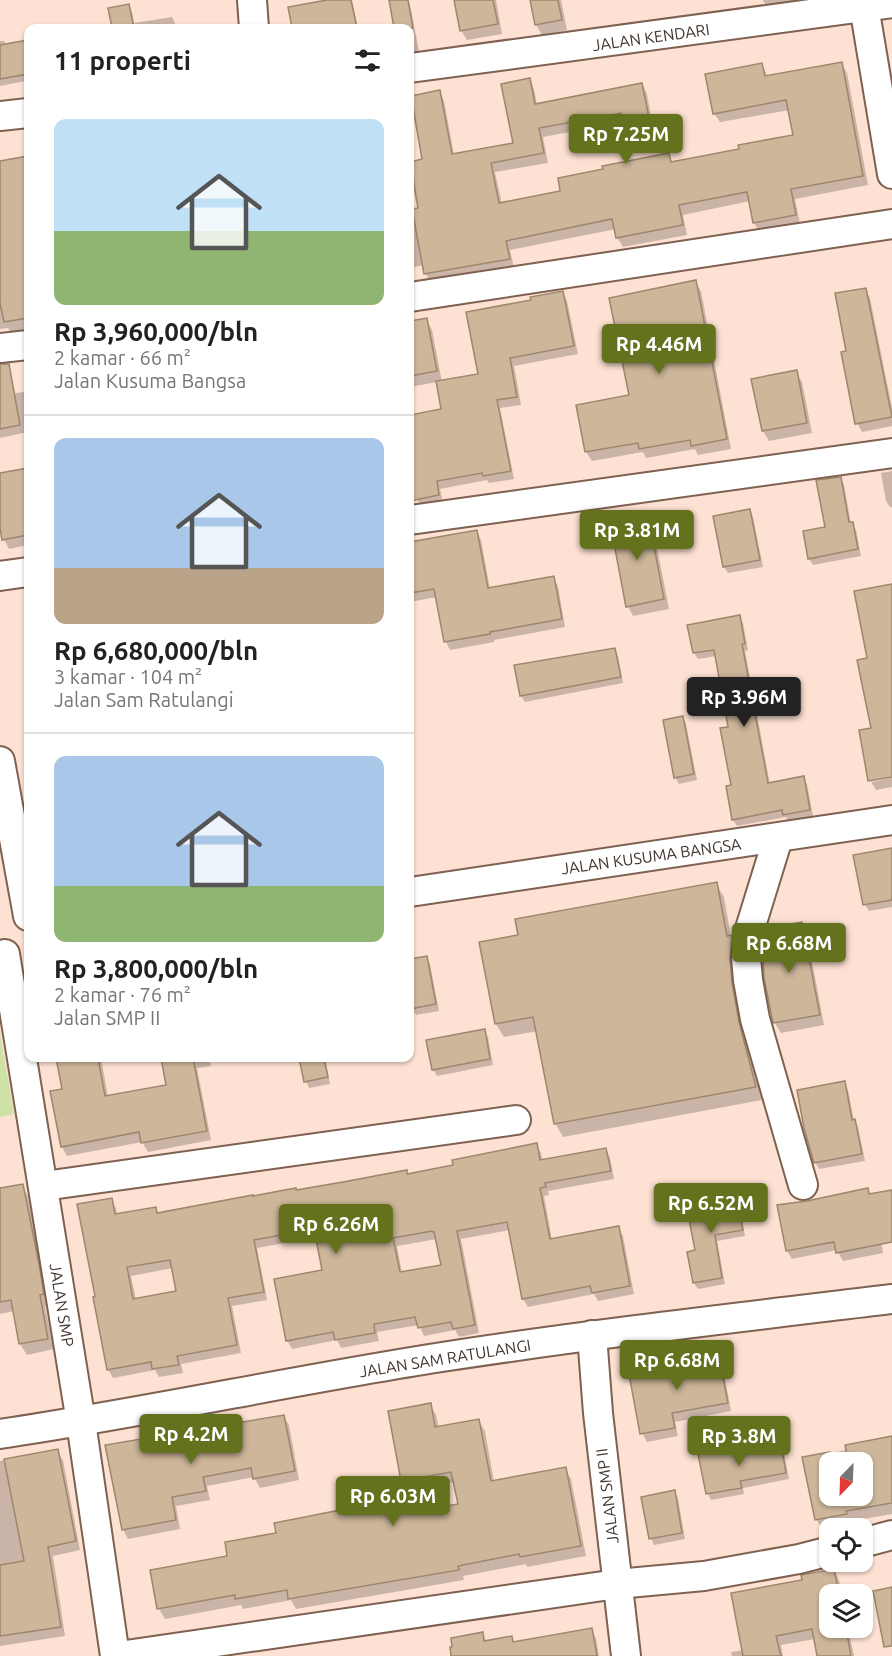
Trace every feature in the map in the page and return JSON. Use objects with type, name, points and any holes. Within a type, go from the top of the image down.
[{"type":"street","points":[[252,0],[254,24]]},
{"type":"street","name":"JALAN KENDARI","points":[[414,67],[864,4],[892,3]]},
{"type":"street","points":[[864,4],[892,174]]},
{"type":"street","points":[[0,116],[24,113]]},
{"type":"street","points":[[414,296],[892,224]]},
{"type":"street","points":[[0,348],[24,345]]},
{"type":"street","points":[[414,519],[892,453]]},
{"type":"street","points":[[0,576],[24,573]]},
{"type":"street","points":[[0,761],[24,894]]},
{"type":"street","name":"JALAN KUSUMA BANGSA","points":[[414,891],[892,820]]},
{"type":"street","points":[[778,838],[749,932],[746,957],[755,1019],[803,1185]]},
{"type":"street","name":"JALAN SMP","points":[[11,954],[24,1045]]},
{"type":"street","name":"JALAN SMP","points":[[26,1062],[117,1656]]},
{"type":"street","points":[[44,1186],[516,1120]]},
{"type":"street","name":"JALAN SAM RATULANGI","points":[[0,1434],[81,1422],[440,1357],[592,1335],[892,1299]]},
{"type":"street","name":"JALAN SMP II","points":[[592,1335],[598,1413],[626,1656]]},
{"type":"street","points":[[873,1540],[892,1535]]},
{"type":"street","points":[[117,1656],[617,1584],[704,1576],[819,1554]]},
{"type":"green space","points":[[0,1033],[14,1114],[0,1117]]},
{"type":"building","points":[[327,0],[351,0],[356,24],[291,24],[288,7]]},
{"type":"building","points":[[389,0],[408,0],[412,24],[393,24]]},
{"type":"building","points":[[454,0],[493,0],[498,24],[460,31]]},
{"type":"building","points":[[530,0],[558,0],[562,20],[535,25]]},
{"type":"building","points":[[129,4],[133,24],[111,24],[108,8]]},
{"type":"building","points":[[24,41],[24,75],[0,79],[0,45]]},
{"type":"building","points":[[842,62],[863,176],[791,189],[796,215],[753,223],[747,192],[679,205],[683,225],[616,238],[612,219],[506,241],[510,259],[424,274],[414,220],[414,209],[418,208],[414,185],[414,161],[422,159],[414,113],[414,95],[440,90],[452,154],[513,143],[501,84],[530,78],[535,104],[642,83],[649,118],[623,123],[621,113],[539,128],[544,153],[491,163],[499,203],[560,191],[558,178],[603,169],[602,166],[669,153],[671,162],[739,149],[738,145],[793,135],[786,100],[713,114],[705,74],[762,63],[765,76]]},
{"type":"building","points":[[24,157],[24,319],[4,322],[0,303],[0,161]]},
{"type":"building","points":[[696,280],[727,439],[691,446],[690,440],[639,449],[638,443],[585,452],[576,405],[629,395],[609,298]]},
{"type":"building","points":[[866,288],[892,417],[855,424],[841,352],[846,351],[835,293]]},
{"type":"building","points":[[563,291],[574,346],[510,358],[517,397],[497,400],[511,471],[483,476],[482,473],[437,481],[439,495],[414,500],[414,414],[441,409],[436,381],[478,374],[466,312],[531,300],[530,297]]},
{"type":"building","points":[[427,318],[437,371],[414,375],[414,320]]},
{"type":"building","points":[[0,364],[9,364],[20,425],[0,429]]},
{"type":"building","points":[[797,370],[807,423],[762,431],[751,379]]},
{"type":"building","points":[[24,469],[24,536],[2,540],[0,473]]},
{"type":"building","points":[[841,477],[849,522],[853,522],[858,549],[808,559],[803,531],[825,527],[816,480]]},
{"type":"building","points":[[750,509],[760,560],[723,567],[713,516]]},
{"type":"building","points":[[648,515],[664,599],[626,607],[610,522]]},
{"type":"building","points":[[477,530],[488,588],[554,576],[562,619],[444,642],[434,589],[414,592],[414,541]]},
{"type":"building","points":[[892,584],[892,777],[868,781],[859,730],[871,728],[857,660],[867,658],[854,591]]},
{"type":"building","points":[[740,615],[745,644],[742,644],[768,783],[804,776],[810,810],[783,815],[782,810],[732,820],[726,786],[731,785],[720,728],[728,727],[714,650],[693,653],[687,625]]},
{"type":"building","points":[[615,648],[621,677],[520,696],[514,665]]},
{"type":"building","points":[[683,716],[694,774],[674,778],[663,720]]},
{"type":"building","points":[[892,848],[892,900],[863,905],[853,855]]},
{"type":"building","points":[[717,882],[727,936],[732,935],[730,958],[732,983],[739,1022],[756,1087],[554,1124],[533,1017],[495,1024],[479,942],[518,935],[515,919]]},
{"type":"building","points":[[802,922],[820,1015],[773,1023],[764,978],[763,957],[767,928]]},
{"type":"building","points":[[427,956],[436,1004],[414,1008],[414,958]]},
{"type":"building","points":[[485,1029],[490,1059],[432,1070],[426,1040]]},
{"type":"building","points":[[57,1062],[99,1062],[105,1096],[166,1085],[162,1062],[194,1062],[207,1131],[141,1143],[139,1132],[61,1147],[50,1091],[62,1089]]},
{"type":"building","points":[[300,1062],[325,1062],[328,1077],[304,1082]]},
{"type":"building","points":[[845,1081],[852,1120],[855,1119],[862,1154],[814,1163],[804,1128],[797,1090]]},
{"type":"building","points":[[537,1143],[540,1160],[606,1148],[611,1171],[545,1183],[546,1187],[540,1188],[550,1239],[619,1226],[630,1286],[592,1293],[590,1286],[522,1299],[507,1222],[457,1231],[475,1325],[453,1329],[451,1322],[418,1328],[415,1317],[374,1324],[375,1333],[335,1340],[333,1332],[286,1341],[274,1279],[322,1270],[314,1229],[254,1240],[264,1292],[228,1298],[237,1345],[177,1356],[179,1365],[152,1369],[151,1362],[107,1370],[77,1204],[112,1198],[115,1214],[156,1207],[157,1213],[407,1170],[407,1174],[453,1165],[452,1160]],"holes":[[[432,1231],[441,1265],[400,1272],[393,1238]],[[170,1260],[176,1291],[133,1299],[127,1267]]]},
{"type":"building","points":[[23,1184],[44,1294],[40,1295],[48,1339],[19,1344],[11,1300],[0,1302],[0,1188]]},
{"type":"building","points":[[868,1188],[869,1194],[892,1190],[892,1242],[836,1253],[834,1242],[786,1251],[777,1205]]},
{"type":"building","points":[[736,1194],[743,1230],[715,1235],[722,1278],[693,1283],[687,1252],[695,1250],[686,1204]]},
{"type":"building","points":[[718,1352],[728,1403],[672,1413],[675,1428],[640,1434],[629,1374],[688,1363],[687,1358]]},
{"type":"building","points":[[431,1403],[435,1427],[479,1419],[491,1481],[566,1467],[581,1546],[520,1557],[519,1554],[458,1566],[459,1570],[288,1599],[287,1590],[235,1599],[235,1595],[157,1609],[150,1570],[227,1556],[225,1542],[276,1533],[274,1523],[396,1499],[399,1515],[458,1504],[451,1472],[401,1481],[388,1411]]},
{"type":"building","points":[[284,1415],[295,1471],[253,1479],[251,1468],[203,1477],[206,1491],[172,1497],[176,1520],[122,1530],[105,1445]]},
{"type":"building","points":[[892,1436],[892,1503],[846,1511],[847,1514],[815,1520],[802,1457],[819,1454],[819,1506],[873,1506],[873,1452],[846,1452],[845,1445]]},
{"type":"building","points":[[781,1444],[786,1473],[740,1481],[742,1488],[706,1494],[698,1454],[734,1447],[735,1453]]},
{"type":"building","points":[[58,1449],[76,1541],[48,1547],[61,1627],[0,1636],[0,1565],[24,1561],[4,1459]]},
{"type":"building","points":[[675,1490],[682,1533],[649,1539],[641,1497]]},
{"type":"building","points":[[835,1572],[837,1584],[819,1584],[819,1638],[848,1638],[851,1656],[817,1656],[812,1629],[776,1636],[781,1656],[743,1656],[731,1593],[802,1580],[801,1575]]},
{"type":"building","points":[[892,1587],[892,1646],[884,1647],[873,1591]]},
{"type":"building","points":[[592,1628],[597,1656],[451,1656],[451,1638],[483,1632],[484,1641],[512,1636],[513,1642]]}]
